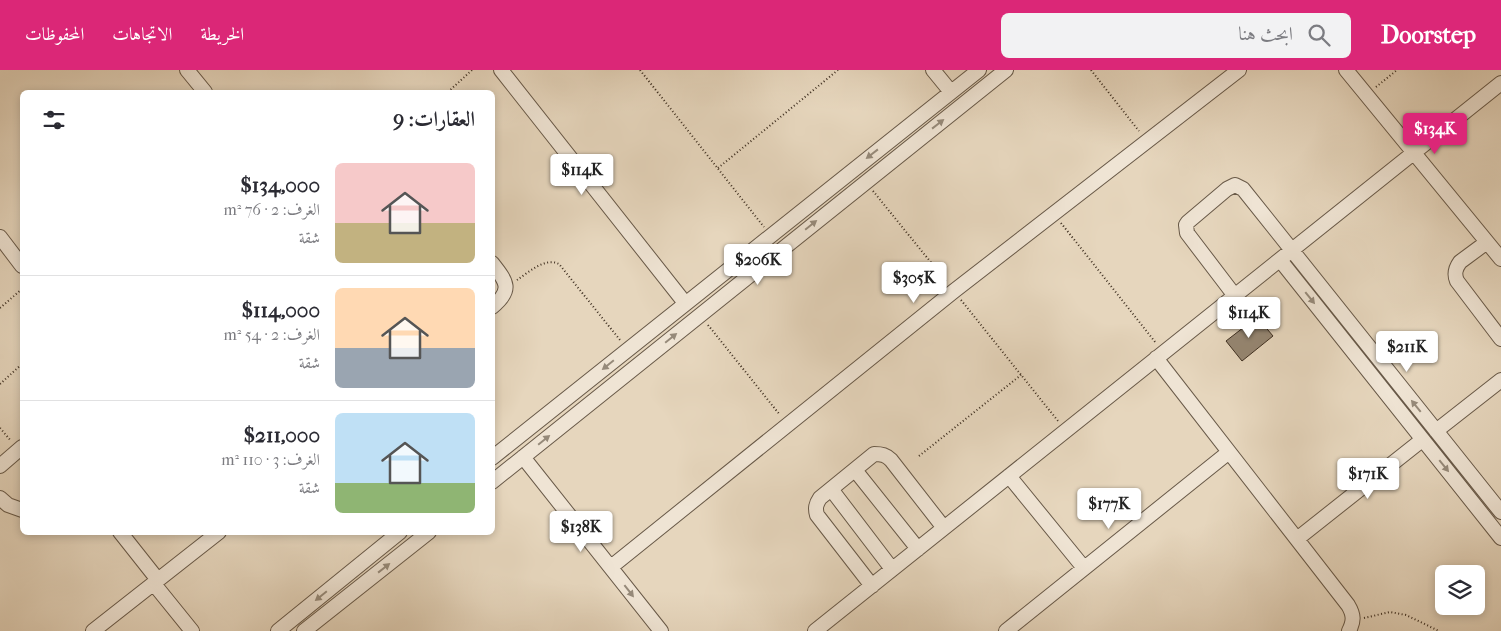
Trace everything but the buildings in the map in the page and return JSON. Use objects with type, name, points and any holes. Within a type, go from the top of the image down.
[{"type":"street","points":[[187,70],[203,90]]},
{"type":"street","points":[[501,70],[684,303]]},
{"type":"street","points":[[933,70],[952,92]]},
{"type":"street","points":[[495,454],[979,70]]},
{"type":"street","points":[[611,567],[954,291],[1239,70]]},
{"type":"street","points":[[1346,70],[1501,260]]},
{"type":"street","points":[[495,480],[921,138],[1000,72]]},
{"type":"street","points":[[815,631],[1501,83]]},
{"type":"street","points":[[911,124],[921,138]]},
{"type":"street","points":[[1235,296],[1187,233],[1186,229],[1188,222],[1227,188],[1235,185],[1243,189],[1501,512]]},
{"type":"street","points":[[0,237],[20,263]]},
{"type":"street","points":[[1487,242],[1460,262],[1455,276],[1501,339]]},
{"type":"street","points":[[1280,260],[1501,538]]},
{"type":"street","points":[[738,261],[749,275]]},
{"type":"street","points":[[495,267],[503,276],[506,286],[504,296],[495,304]]},
{"type":"street","points":[[643,336],[655,351]]},
{"type":"street","points":[[1160,356],[1229,452],[1348,605],[1353,613],[1351,626]]},
{"type":"street","points":[[1436,431],[1501,380]]},
{"type":"street","points":[[560,404],[571,418]]},
{"type":"street","points":[[1297,539],[1422,440]]},
{"type":"street","points":[[0,466],[20,450]]},
{"type":"street","points":[[1006,631],[1229,452]]},
{"type":"street","points":[[872,586],[817,514],[816,503],[874,454],[887,456],[944,528]]},
{"type":"street","points":[[523,457],[660,631]]},
{"type":"street","points":[[855,470],[918,549]]},
{"type":"street","points":[[1009,476],[1084,568]]},
{"type":"street","points":[[831,489],[892,569]]},
{"type":"street","points":[[0,498],[8,506],[20,509]]},
{"type":"street","points":[[121,535],[192,631]]},
{"type":"street","points":[[93,631],[215,535]]},
{"type":"street","points":[[278,631],[396,535]]},
{"type":"street","points":[[304,631],[424,535]]},
{"type":"street","points":[[347,575],[358,589]]},
{"type":"path","points":[[450,90],[472,70]]},
{"type":"path","points":[[640,70],[770,235]]},
{"type":"path","points":[[718,168],[838,70]]},
{"type":"path","points":[[1091,70],[1147,141]]},
{"type":"path","points":[[1366,95],[1397,70]]},
{"type":"path","points":[[866,182],[1066,431]]},
{"type":"path","points":[[1054,213],[1160,356]]},
{"type":"path","points":[[506,286],[546,262],[551,261],[560,264],[627,350]]},
{"type":"path","points":[[0,308],[20,292]]},
{"type":"path","points":[[700,315],[788,425]]},
{"type":"path","points":[[0,384],[20,366]]},
{"type":"path","points":[[919,456],[1020,375]]},
{"type":"path","points":[[0,428],[20,448]]},
{"type":"path","points":[[1351,626],[1390,612],[1406,615],[1439,631]]}]
